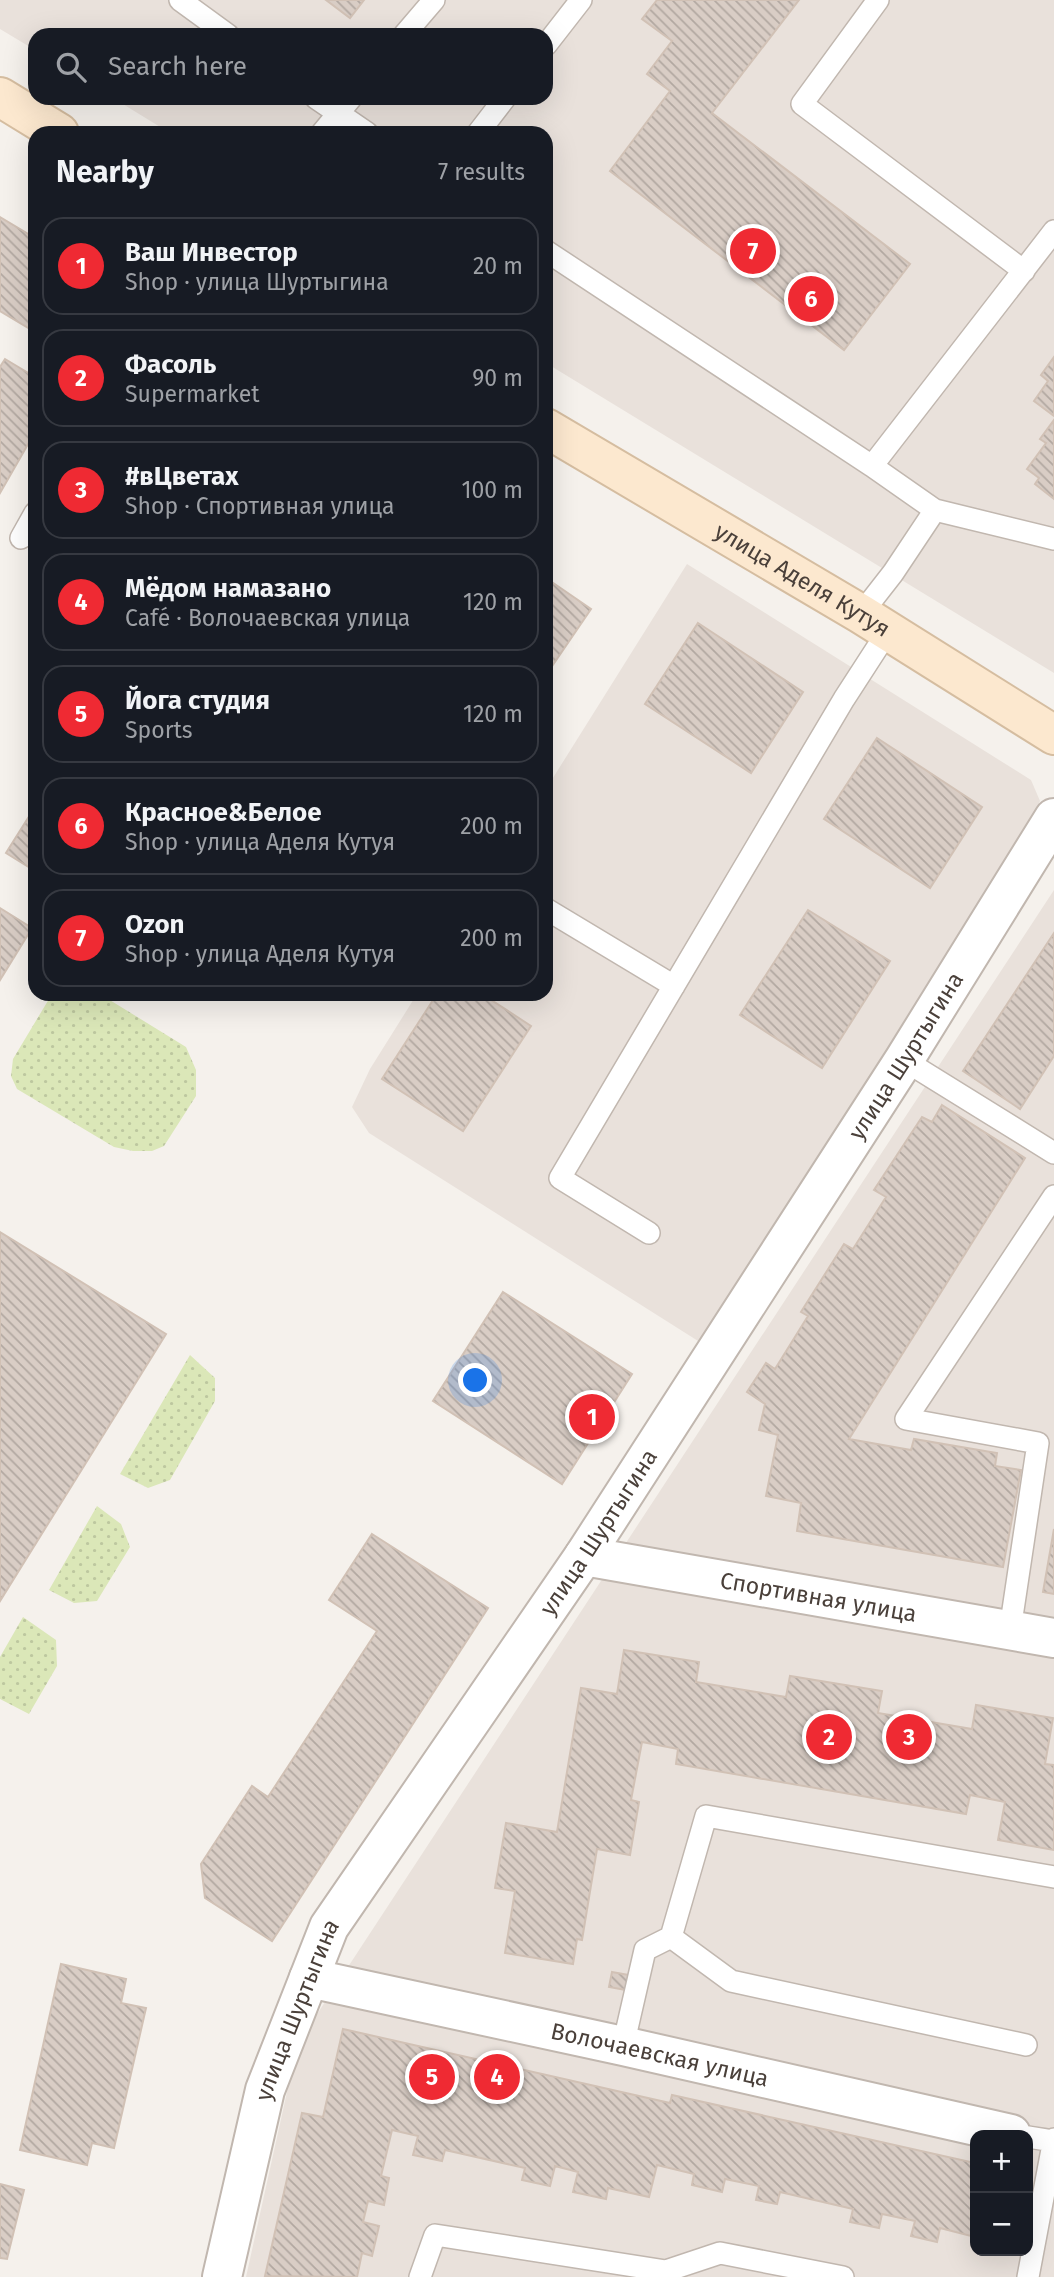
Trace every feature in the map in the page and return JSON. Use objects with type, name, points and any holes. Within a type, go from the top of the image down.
[{"type":"main road","points":[[0,97],[48,126]]},
{"type":"main road","name":"улица Аделя Кутуя","points":[[553,432],[875,623],[1054,735]]},
{"type":"street","name":"улица Шуртыгина","points":[[222,2277],[265,2090],[329,1927],[584,1556],[904,1060],[1054,818]]},
{"type":"street","name":"Спортивная улица","points":[[584,1556],[1054,1638]]},
{"type":"street","name":"Волочаевская улица","points":[[309,1978],[996,2130]]},
{"type":"lane","points":[[180,0],[218,28]]},
{"type":"lane","points":[[410,28],[434,0]]},
{"type":"lane","points":[[553,36],[581,0]]},
{"type":"lane","points":[[878,0],[802,104],[1024,271]]},
{"type":"lane","points":[[483,126],[500,105]]},
{"type":"lane","points":[[328,126],[344,106],[361,126]]},
{"type":"lane","points":[[872,466],[1054,231]]},
{"type":"lane","points":[[553,256],[935,510],[1054,539]]},
{"type":"lane","points":[[649,1233],[560,1178],[844,699],[893,573],[935,510]]},
{"type":"lane","points":[[21,538],[28,526]]},
{"type":"lane","points":[[553,913],[674,986]]},
{"type":"lane","points":[[904,1060],[1053,1149]]},
{"type":"lane","points":[[1010,1630],[1045,1457],[1038,1443],[906,1419],[1054,1196]]},
{"type":"lane","points":[[623,2046],[645,1950],[671,1937],[706,1816],[1054,1878]]},
{"type":"lane","points":[[671,1937],[731,1981],[1027,2045]]},
{"type":"lane","points":[[1028,2277],[1054,2140],[1033,2137]]},
{"type":"lane","points":[[419,2277],[435,2235],[666,2272],[720,2253],[842,2277]]},
{"type":"shaded area","points":[[0,0],[1054,0],[1054,673],[553,367],[553,126],[159,126],[124,105],[553,105],[553,28],[28,28],[28,46],[0,29]]},
{"type":"shaded area","points":[[687,564],[1031,780],[1040,801],[1023,844],[706,1346],[369,1133],[352,1107],[370,1069],[413,1001],[553,1001],[553,778]]},
{"type":"shaded area","points":[[1054,890],[1054,2277],[246,2277],[291,2074],[304,2034]]},
{"type":"green space","points":[[48,1001],[111,1001],[186,1047],[196,1070],[196,1096],[164,1146],[152,1151],[133,1151],[114,1147],[17,1089],[11,1076],[13,1059]]},
{"type":"green space","points":[[190,1355],[215,1378],[215,1401],[170,1480],[148,1488],[120,1474]]},
{"type":"green space","points":[[97,1506],[121,1524],[130,1547],[97,1601],[74,1603],[49,1590]]},
{"type":"green space","points":[[23,1617],[56,1640],[57,1666],[29,1714],[0,1699],[0,1657]]},
{"type":"building","points":[[326,0],[364,0],[350,18]]},
{"type":"building","points":[[657,0],[799,0],[712,113],[910,264],[844,350],[610,171],[670,91],[647,74],[672,41],[642,19]]},
{"type":"building","points":[[0,217],[28,234],[28,328],[0,311]]},
{"type":"building","points":[[1054,357],[1054,416],[1034,401],[1048,381],[1041,375]]},
{"type":"building","points":[[5,359],[28,373],[28,444],[0,493],[0,367]]},
{"type":"building","points":[[1054,420],[1054,499],[1035,484],[1039,478],[1027,469],[1046,443],[1040,439]]},
{"type":"building","points":[[553,583],[591,609],[553,665]]},
{"type":"building","points":[[698,623],[803,692],[751,773],[645,704]]},
{"type":"building","points":[[877,738],[982,807],[930,888],[824,819]]},
{"type":"building","points":[[28,818],[28,867],[6,853]]},
{"type":"building","points":[[0,908],[28,926],[28,934],[0,980]]},
{"type":"building","points":[[808,910],[890,961],[822,1068],[740,1015]]},
{"type":"building","points":[[1054,933],[1054,1056],[1020,1109],[963,1071]]},
{"type":"building","points":[[432,1001],[493,1001],[531,1026],[463,1131],[382,1079]]},
{"type":"building","points":[[942,1105],[1025,1158],[849,1439],[911,1450],[914,1439],[997,1453],[995,1466],[1021,1470],[1003,1567],[797,1531],[801,1503],[766,1496],[778,1435],[759,1430],[765,1404],[747,1392],[766,1363],[775,1369],[808,1316],[801,1312],[844,1244],[853,1249],[886,1197],[874,1190],[922,1117],[932,1122]]},
{"type":"building","points":[[0,1232],[166,1334],[0,1601]]},
{"type":"building","points":[[503,1292],[632,1374],[562,1484],[433,1401]]},
{"type":"building","points":[[1054,1529],[1054,1594],[1043,1592]]},
{"type":"building","points":[[372,1534],[488,1608],[272,1941],[205,1898],[201,1864],[252,1786],[268,1797],[377,1631],[329,1600]]},
{"type":"building","points":[[624,1650],[699,1662],[696,1682],[786,1697],[790,1676],[882,1691],[878,1713],[972,1729],[976,1705],[1053,1718],[1045,1764],[1054,1765],[1054,1850],[998,1840],[1005,1802],[970,1795],[966,1814],[676,1764],[678,1749],[642,1742],[631,1800],[639,1802],[630,1855],[597,1849],[582,1940],[577,1939],[573,1964],[505,1953],[515,1891],[495,1888],[506,1823],[557,1832],[581,1688],[617,1694]]},
{"type":"building","points":[[61,1964],[126,1979],[121,2003],[146,2008],[114,2148],[92,2143],[87,2165],[20,2150]]},
{"type":"building","points":[[612,1972],[629,1975],[626,1990],[609,1987]]},
{"type":"building","points":[[343,2029],[670,2103],[672,2095],[970,2162],[970,2236],[940,2228],[937,2242],[911,2236],[915,2221],[882,2214],[879,2228],[850,2222],[853,2209],[780,2192],[777,2204],[756,2200],[759,2186],[725,2179],[722,2192],[692,2185],[694,2174],[657,2165],[649,2197],[608,2188],[606,2199],[573,2192],[578,2172],[555,2166],[550,2186],[522,2180],[525,2168],[445,2150],[442,2161],[413,2155],[418,2136],[392,2130],[381,2176],[389,2178],[384,2205],[368,2201],[363,2222],[379,2226],[372,2256],[362,2253],[357,2277],[265,2276],[302,2113],[323,2117]]},
{"type":"building","points":[[0,2184],[24,2190],[7,2259],[0,2258]]},
{"type":"place","name":"Ozon","points":[[753,251]]},
{"type":"place","name":"Красное&Белое","points":[[811,299]]},
{"type":"place","name":"Ваш Инвестор","points":[[592,1417]]},
{"type":"place","name":"Фасоль","points":[[829,1737]]},
{"type":"place","name":"#вЦветах","points":[[909,1737]]},
{"type":"place","name":"Йога студия","points":[[432,2077]]},
{"type":"place","name":"Мёдом намазано","points":[[497,2077]]}]
